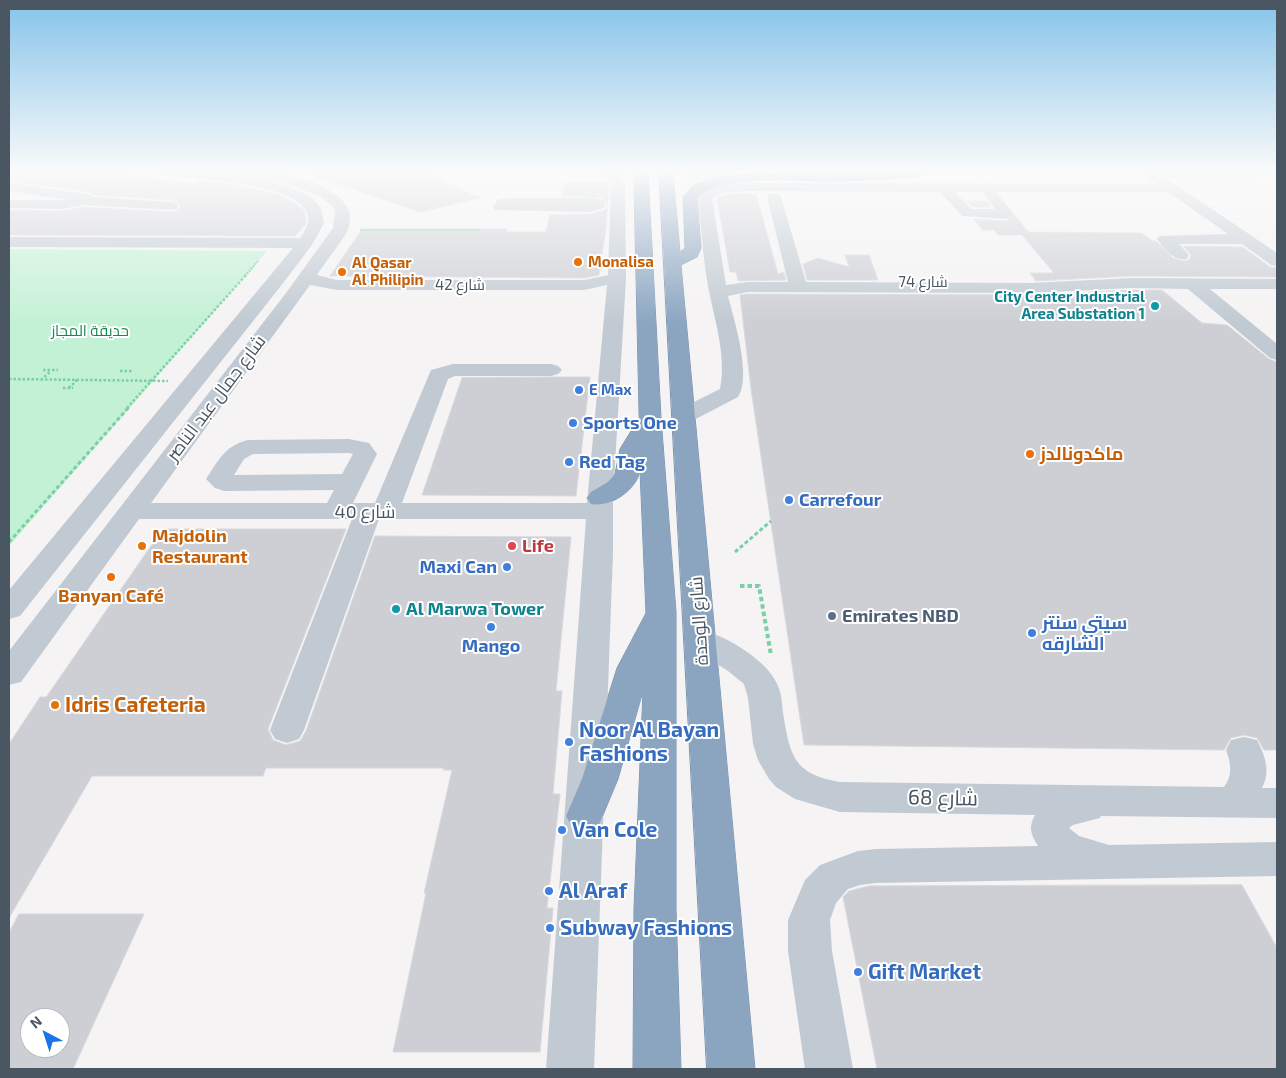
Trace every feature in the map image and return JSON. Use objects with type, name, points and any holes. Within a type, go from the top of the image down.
[{"type":"highway","name":"شارع الوحدة","points":[[621,222],[650,418],[661,612],[655,909],[657,1069]]},
{"type":"highway","name":"شارع الوحدة","points":[[669,222],[732,1069]]},
{"type":"highway","points":[[672,263],[691,253],[694,248],[692,222]]},
{"type":"highway","points":[[600,504],[627,475],[630,469],[632,449],[650,418]]},
{"type":"highway","points":[[585,816],[609,753],[633,668],[641,648],[661,612]]},
{"type":"street","name":"شارع جمال عبد الناصر","points":[[9,609],[274,283],[304,243],[315,226],[315,222]]},
{"type":"street","points":[[339,230],[342,222]]},
{"type":"street","points":[[570,1069],[585,816],[600,504],[617,285],[617,222]]},
{"type":"street","points":[[684,416],[730,392],[732,389],[731,311],[717,283],[708,222]]},
{"type":"street","points":[[781,222],[797,282]]},
{"type":"street","points":[[1222,222],[1277,261]]},
{"type":"street","name":"شارع جمال عبد الناصر","points":[[9,674],[287,303],[339,230]]},
{"type":"street","points":[[1181,255],[1164,240],[1268,236]]},
{"type":"street","points":[[9,242],[304,243]]},
{"type":"street","name":"شارع 42","points":[[306,276],[318,282],[337,285],[455,292],[617,285]]},
{"type":"street","name":"شارع 74","points":[[717,283],[797,282],[1088,288]]},
{"type":"street","points":[[274,283],[280,286],[266,309],[270,311],[287,303]]},
{"type":"street","name":"شارع 74","points":[[717,283],[740,287],[775,289],[1053,287],[1075,289],[1170,283],[1198,288]]},
{"type":"street","points":[[1170,283],[1203,315]]},
{"type":"street","points":[[1198,288],[1213,288],[1226,284],[1277,284]]},
{"type":"street","name":"شارع 42","points":[[287,303],[312,289],[337,285]]},
{"type":"street","points":[[1198,288],[1277,354]]},
{"type":"street","points":[[219,350],[230,348],[236,351],[214,385],[215,390],[219,394]]},
{"type":"street","points":[[287,730],[377,512],[439,375],[453,370],[551,370]]},
{"type":"street","points":[[335,512],[351,482],[364,454],[360,448],[349,446],[248,447],[235,454],[219,479],[224,483],[351,482]]},
{"type":"street","name":"شارع 40","points":[[131,511],[377,512],[600,504]]},
{"type":"street","name":"شارع 68","points":[[700,639],[755,674],[763,689],[772,750],[778,764],[789,777],[805,788],[824,795],[840,797],[1277,803]]},
{"type":"street","points":[[1234,802],[1247,785],[1250,772],[1244,750]]},
{"type":"street","points":[[1115,800],[1055,816],[1049,822],[1050,831],[1055,840],[1074,851],[1129,863]]},
{"type":"street","points":[[828,1069],[809,942],[809,920],[818,893],[834,877],[846,871],[876,866],[1277,859]]},
{"type":"path","points":[[339,230],[480,230]]},
{"type":"path","points":[[9,542],[260,259]]},
{"type":"path","points":[[43,370],[58,370]]},
{"type":"path","points":[[41,380],[51,370]]},
{"type":"path","points":[[120,371],[132,371]]},
{"type":"path","points":[[118,380],[126,371]]},
{"type":"path","points":[[9,379],[194,380]]},
{"type":"path","points":[[68,388],[77,380]]},
{"type":"path","points":[[63,388],[73,388]]},
{"type":"path","points":[[735,552],[771,521]]},
{"type":"green space","name":"حديقة المجاز","points":[[9,249],[267,251],[9,546]]},
{"type":"building","points":[[9,222],[306,222],[295,236],[9,235]]},
{"type":"building","points":[[548,222],[606,222],[599,275],[584,278],[330,276],[362,229],[507,229],[506,232],[546,232]]},
{"type":"building","points":[[721,222],[764,222],[778,274],[784,272],[786,280],[738,281],[736,272],[730,272]]},
{"type":"building","points":[[976,222],[1021,222],[1028,232],[1142,233],[1152,241],[1156,241],[1173,258],[1182,261],[1189,260],[1191,255],[1183,246],[1243,247],[1270,267],[1277,268],[1277,277],[1132,276],[1036,281],[1030,273],[1054,273],[1022,235],[998,235],[994,230],[982,230]]},
{"type":"building","points":[[845,255],[869,255],[878,280],[807,280],[803,264],[818,258],[849,267]]},
{"type":"building","name":"سيتي سنتر الشارقه","points":[[1162,290],[1202,323],[1227,325],[1269,359],[1277,362],[1277,750],[1264,750],[1257,738],[1244,735],[1231,738],[1224,750],[804,745],[751,389],[740,295],[1031,295]]},
{"type":"building","points":[[590,377],[576,496],[422,495],[462,378]]},
{"type":"building","points":[[163,529],[346,529],[268,729],[273,740],[286,745],[300,741],[306,731],[375,536],[571,537],[556,691],[562,691],[553,794],[560,794],[547,908],[553,908],[540,1052],[393,1052],[426,893],[424,893],[452,770],[443,770],[444,768],[266,768],[263,776],[92,776],[9,918],[9,744],[40,697],[46,697]]},
{"type":"building","points":[[1242,885],[1277,948],[1277,1069],[877,1069],[843,897],[849,891],[869,886]]},
{"type":"building","points":[[19,914],[144,914],[73,1069],[9,1069],[9,933]]},
{"type":"place","name":"Monalisa","points":[[578,262]]},
{"type":"place","name":"Al Qasar Al Philipin","points":[[342,272]]},
{"type":"place","name":"City Center Industrial Area Substation 1","points":[[1155,306]]},
{"type":"place","name":"E Max","points":[[579,390]]},
{"type":"place","name":"Sports One","points":[[573,423]]},
{"type":"place","name":"ماكدونالدز","points":[[1030,454]]},
{"type":"place","name":"Red Tag","points":[[569,462]]},
{"type":"place","name":"Carrefour","points":[[789,500]]},
{"type":"place","name":"Majdolin Restaurant","points":[[142,546]]},
{"type":"place","name":"Life","points":[[512,546]]},
{"type":"place","name":"Maxi Can","points":[[507,567]]},
{"type":"place","name":"Banyan Café","points":[[111,577]]},
{"type":"place","name":"Al Marwa Tower","points":[[396,609]]},
{"type":"place","name":"Emirates NBD","points":[[832,616]]},
{"type":"place","name":"Mango","points":[[491,627]]},
{"type":"place","name":"سيتي سنتر الشارقه","points":[[1032,633]]},
{"type":"place","name":"Idris Cafeteria","points":[[55,705]]},
{"type":"place","name":"Noor Al Bayan Fashions","points":[[569,742]]},
{"type":"place","name":"Van Cole","points":[[562,830]]},
{"type":"place","name":"Al Araf","points":[[549,891]]},
{"type":"place","name":"Subway Fashions","points":[[550,928]]},
{"type":"place","name":"Gift Market","points":[[858,972]]}]
